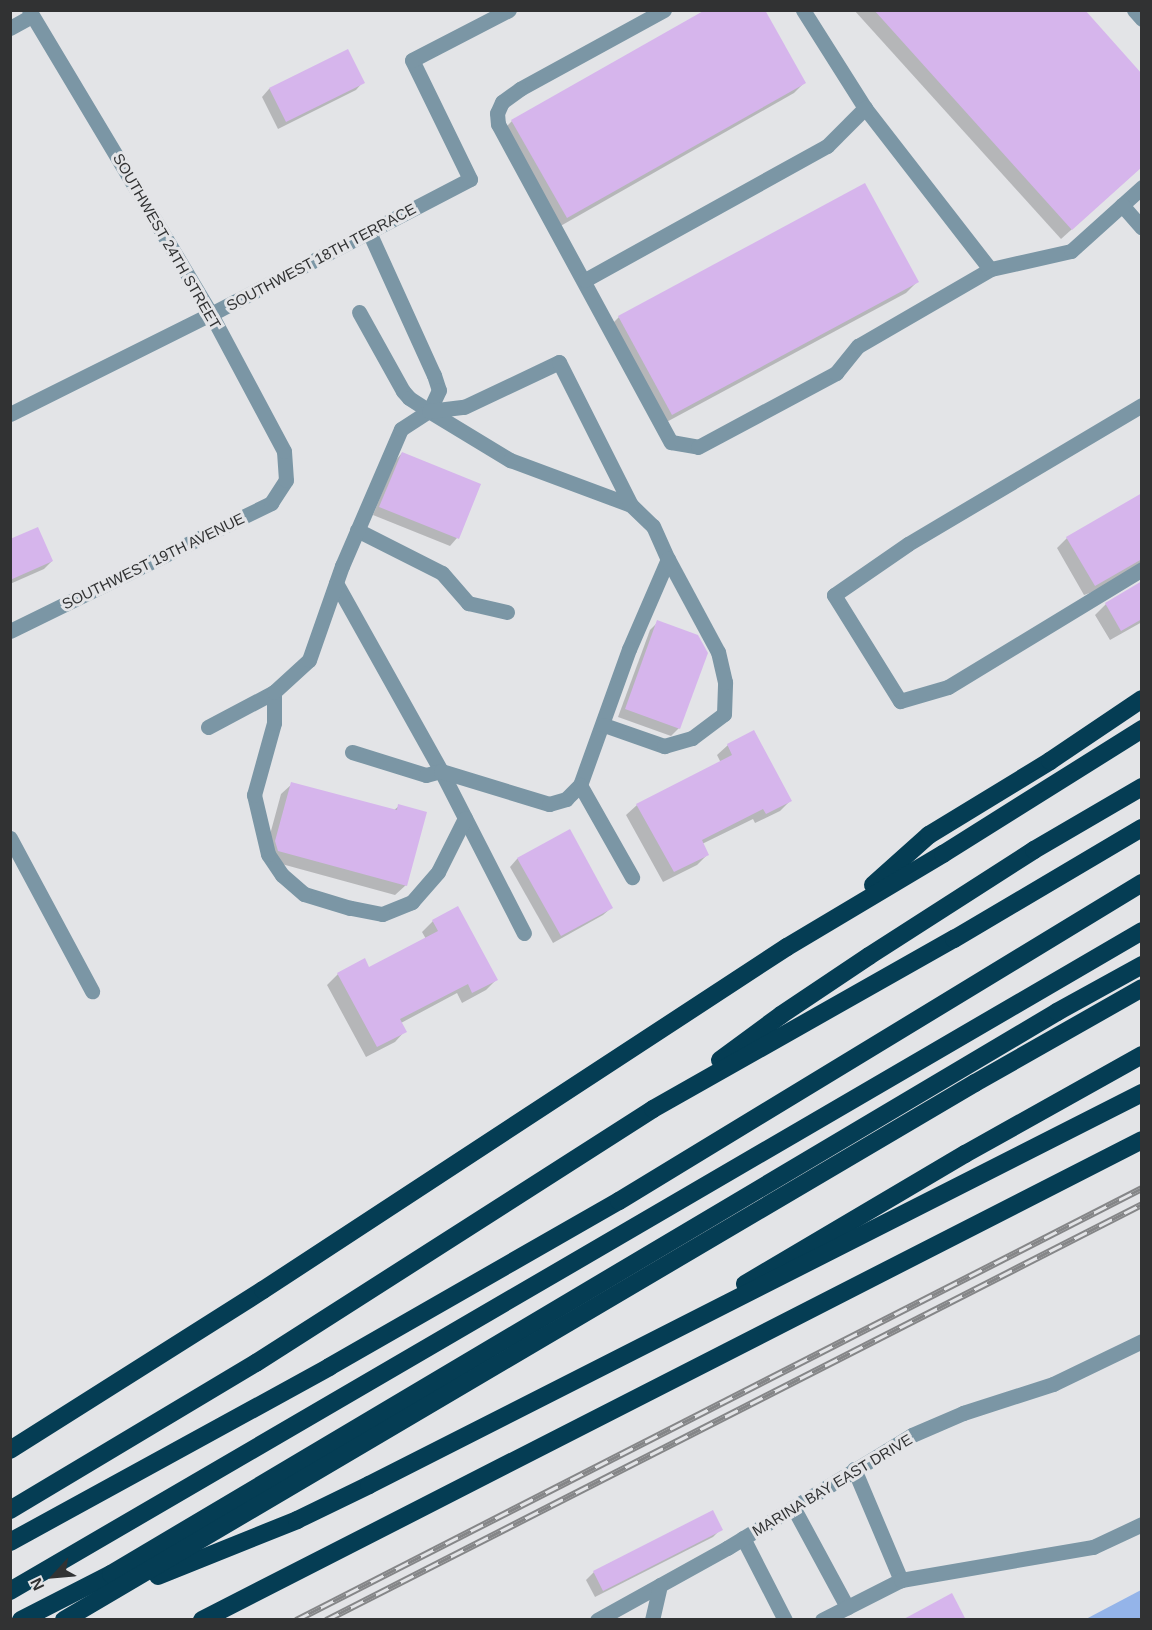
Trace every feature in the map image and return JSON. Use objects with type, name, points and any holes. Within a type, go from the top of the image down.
[{"type":"highway","points":[[845,910],[929,835],[1050,761],[1142,699]]},
{"type":"highway","points":[[10,1450],[263,1290],[845,910],[943,854],[1142,729]]},
{"type":"highway","points":[[653,1109],[781,1015],[841,975],[1034,850],[1142,787]]},
{"type":"highway","points":[[10,1510],[256,1363],[653,1109],[954,939],[1142,828]]},
{"type":"highway","points":[[11,1542],[320,1372],[590,1218],[1142,883]]},
{"type":"highway","points":[[10,1591],[1142,932]]},
{"type":"highway","points":[[21,1620],[111,1574],[1036,1024],[1142,965]]},
{"type":"highway","points":[[64,1620],[975,1083],[1142,988]]},
{"type":"highway","points":[[655,1340],[781,1262],[965,1154],[1142,1055]]},
{"type":"highway","points":[[106,1597],[297,1520],[1142,1093]]},
{"type":"highway","points":[[202,1620],[1142,1140]]},
{"type":"street","name":"SOUTHWEST 18TH TERRACE","points":[[10,414],[211,314],[470,179],[412,60],[509,10]]},
{"type":"street","points":[[664,10],[520,89],[502,102],[497,113],[498,124],[585,280],[671,442],[698,447],[836,374],[858,345],[990,269],[1071,251],[1142,187]]},
{"type":"street","points":[[803,10],[865,108],[990,269]]},
{"type":"street","points":[[1134,10],[1142,19]]},
{"type":"street","points":[[10,28],[30,14]]},
{"type":"street","name":"SOUTHWEST 24TH STREET","points":[[30,14],[211,314],[284,451],[286,480]]},
{"type":"street","points":[[585,280],[827,146],[865,108]]},
{"type":"street","points":[[1122,205],[1142,228]]},
{"type":"street","points":[[369,232],[434,375],[439,390],[429,411]]},
{"type":"street","points":[[359,312],[409,398],[510,460],[631,505]]},
{"type":"street","points":[[208,727],[274,692],[309,660],[357,530],[401,429],[429,411],[464,407],[559,362],[631,505],[653,526],[718,652],[725,682],[724,714],[692,738],[664,746],[604,725]]},
{"type":"street","points":[[1142,405],[908,544],[834,595],[900,701],[948,687],[1142,569]]},
{"type":"street","name":"SOUTHWEST 19TH AVENUE","points":[[10,631],[271,503],[286,480]]},
{"type":"street","points":[[357,530],[442,573],[468,603],[507,612]]},
{"type":"street","points":[[352,752],[426,775],[441,771],[549,804],[566,799],[580,785],[604,725],[629,649],[668,559]]},
{"type":"street","points":[[336,583],[441,771],[524,933]]},
{"type":"street","points":[[274,692],[274,723],[254,795],[268,854],[282,875],[304,894],[350,908],[382,914],[412,902],[438,872],[465,818]]},
{"type":"street","points":[[580,785],[632,877]]},
{"type":"street","points":[[10,838],[92,992]]},
{"type":"street","name":"MARINA BAY EAST DRIVE","points":[[597,1620],[743,1538],[912,1435],[963,1413],[1053,1384],[1142,1341]]},
{"type":"street","points":[[854,1469],[901,1580]]},
{"type":"street","points":[[793,1507],[847,1607]]},
{"type":"street","points":[[822,1620],[901,1580],[1093,1547],[1142,1524]]},
{"type":"street","points":[[743,1538],[785,1620]]},
{"type":"street","points":[[652,1620],[660,1585]]},
{"type":"water","points":[[1141,1590],[1141,1619],[1086,1619]]},
{"type":"building","points":[[705,10],[765,10],[806,83],[567,218],[511,120]]},
{"type":"building","points":[[874,10],[1085,10],[1142,74],[1142,167],[1072,230]]},
{"type":"building","points":[[348,49],[365,83],[286,122],[269,88]]},
{"type":"building","points":[[865,183],[919,282],[672,415],[618,316]]},
{"type":"building","points":[[402,452],[481,484],[459,539],[379,507]]},
{"type":"building","points":[[1142,493],[1142,559],[1095,586],[1066,537]]},
{"type":"building","points":[[38,527],[53,561],[10,580],[10,539]]},
{"type":"building","points":[[1142,581],[1142,619],[1121,631],[1105,603]]},
{"type":"building","points":[[657,620],[698,635],[708,653],[680,729],[625,709]]},
{"type":"building","points":[[754,730],[792,801],[766,814],[763,809],[702,840],[709,855],[674,872],[636,804],[732,755],[727,744]]},
{"type":"building","points":[[291,782],[397,810],[398,804],[427,812],[407,886],[278,851],[275,841]]},
{"type":"building","points":[[570,829],[613,908],[561,936],[517,858]]},
{"type":"building","points":[[458,906],[498,980],[472,993],[468,984],[400,1019],[407,1032],[377,1047],[337,973],[365,958],[369,967],[438,931],[432,920]]},
{"type":"building","points":[[713,1510],[723,1530],[603,1591],[593,1571]]},
{"type":"building","points":[[952,1593],[966,1620],[902,1620]]},
{"type":"railway","points":[[296,1620],[1142,1188]]},
{"type":"railway","points":[[326,1620],[1142,1204]]}]
